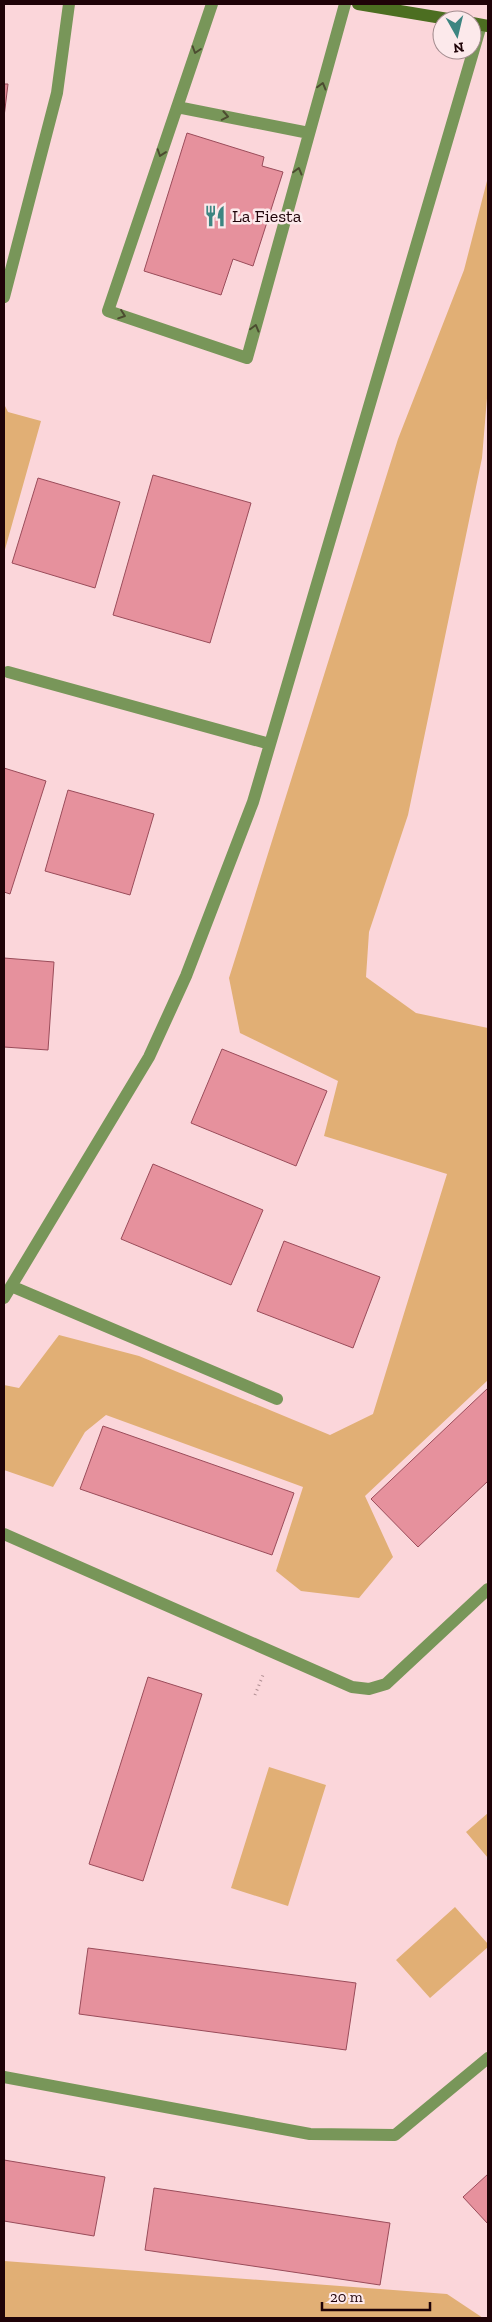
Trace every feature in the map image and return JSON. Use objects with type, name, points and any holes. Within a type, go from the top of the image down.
[{"type":"main road","points":[[358,4],[432,16]]},
{"type":"lane","points":[[4,297],[57,93],[69,4]]},
{"type":"lane","points":[[212,4],[108,311],[247,358],[344,4]]},
{"type":"lane","points":[[4,1298],[149,1057],[186,976],[253,802],[470,60]]},
{"type":"lane","points":[[177,107],[309,132]]},
{"type":"lane","points":[[8,672],[270,744]]},
{"type":"lane","points":[[11,1286],[277,1400]]},
{"type":"lane","points":[[4,1534],[352,1687],[369,1689],[386,1684],[488,1589]]},
{"type":"lane","points":[[4,2077],[310,2134],[396,2135],[488,2058]]},
{"type":"shaded area","points":[[488,177],[488,386],[482,458],[408,815],[369,932],[366,977],[416,1013],[488,1028],[488,1380],[365,1496],[393,1557],[359,1598],[301,1591],[276,1571],[303,1487],[106,1415],[85,1432],[53,1487],[4,1470],[4,1385],[19,1388],[59,1335],[139,1356],[330,1435],[373,1414],[447,1174],[324,1136],[338,1081],[240,1033],[229,978],[398,439],[464,270]]},
{"type":"shaded area","points":[[4,404],[8,412],[41,421],[4,553]]},
{"type":"shaded area","points":[[269,1767],[326,1785],[288,1906],[231,1888]]},
{"type":"shaded area","points":[[488,1813],[488,1858],[466,1832]]},
{"type":"shaded area","points":[[455,1907],[488,1944],[488,1947],[430,1998],[396,1960]]},
{"type":"shaded area","points":[[4,2261],[447,2294],[483,2318],[4,2318]]},
{"type":"building","points":[[4,84],[8,84],[4,117]]},
{"type":"building","name":"La Fiesta","points":[[187,133],[264,157],[262,166],[283,172],[253,266],[233,259],[221,295],[144,271]]},
{"type":"building","points":[[153,475],[251,503],[210,643],[113,615]]},
{"type":"building","points":[[38,478],[120,502],[95,588],[12,563]]},
{"type":"building","points":[[4,768],[46,781],[10,894],[4,892]]},
{"type":"building","points":[[68,790],[154,814],[130,895],[45,871]]},
{"type":"building","points":[[4,958],[54,962],[48,1050],[4,1047]]},
{"type":"building","points":[[222,1049],[327,1091],[296,1166],[191,1123]]},
{"type":"building","points":[[153,1164],[263,1210],[231,1285],[121,1239]]},
{"type":"building","points":[[284,1241],[380,1277],[353,1348],[257,1311]]},
{"type":"building","points":[[488,1388],[488,1481],[418,1547],[371,1499]]},
{"type":"building","points":[[103,1426],[294,1493],[272,1555],[80,1489]]},
{"type":"building","points":[[148,1677],[202,1694],[143,1881],[89,1864]]},
{"type":"building","points":[[88,1948],[356,1983],[346,2050],[79,2014]]},
{"type":"building","points":[[4,2160],[105,2177],[94,2236],[4,2221]]},
{"type":"building","points":[[488,2174],[488,2224],[463,2197]]},
{"type":"building","points":[[154,2188],[390,2223],[380,2285],[145,2250]]},
{"type":"place","name":"La Fiesta","points":[[215,216]]}]
